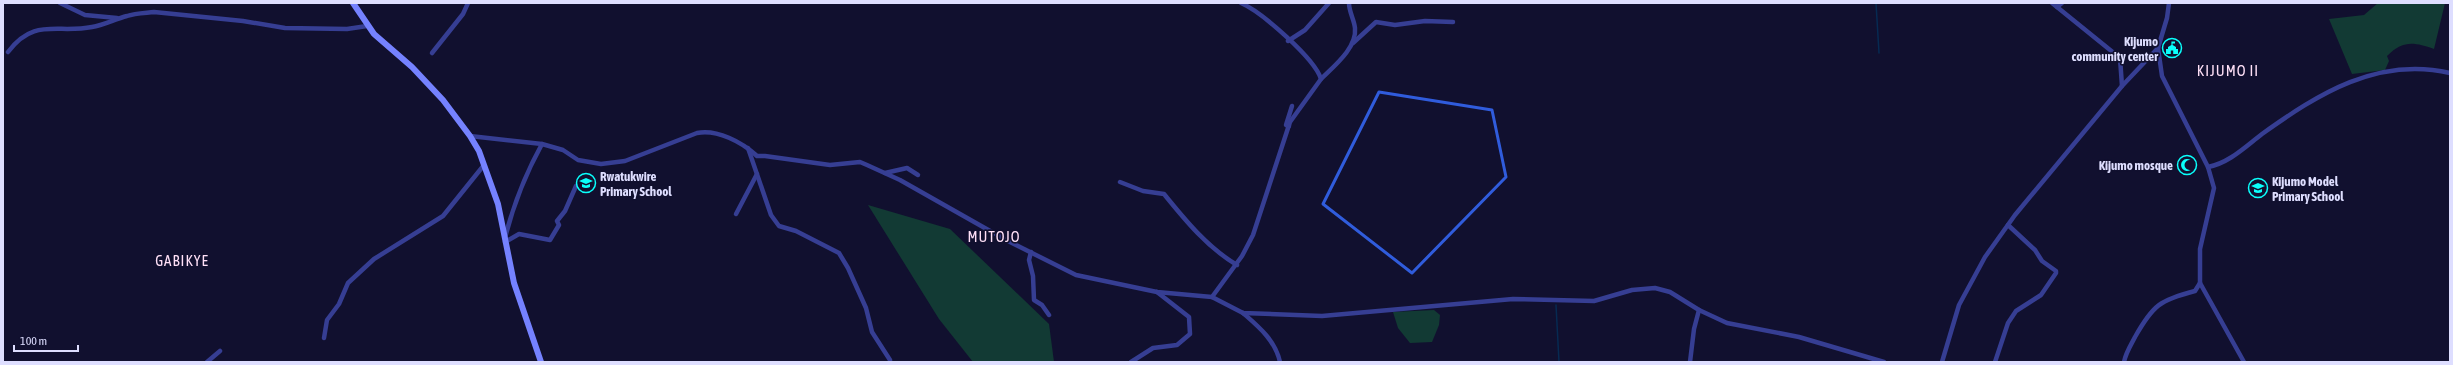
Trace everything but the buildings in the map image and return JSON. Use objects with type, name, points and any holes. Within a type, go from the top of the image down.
[{"type":"street","points":[[60,3],[85,15],[121,18]]},
{"type":"street","points":[[353,3],[367,26],[374,34],[412,67],[443,100],[470,136],[484,165],[498,204],[514,283],[541,362]]},
{"type":"street","points":[[432,53],[463,14],[468,3]]},
{"type":"street","points":[[1241,3],[1258,12],[1313,64],[1321,80]]},
{"type":"street","points":[[1288,40],[1301,34],[1329,3]]},
{"type":"street","points":[[1349,3],[1350,14],[1355,26],[1353,43]]},
{"type":"street","points":[[2052,3],[2120,58],[2122,86]]},
{"type":"street","points":[[2057,7],[2062,3]]},
{"type":"street","points":[[2168,3],[2167,18],[2158,48],[2162,76],[2208,167],[2214,188],[2200,248],[2200,283],[2244,362]]},
{"type":"street","points":[[8,52],[23,36],[32,32],[61,27],[70,29],[93,27],[121,18],[154,12],[243,21],[285,28],[347,29],[367,26]]},
{"type":"street","points":[[1212,297],[1237,265],[1253,235],[1288,126],[1321,80],[1353,43],[1376,22],[1395,25],[1425,21],[1453,22]]},
{"type":"street","points":[[1942,362],[1959,305],[1985,257],[2008,226],[2122,86],[2158,48]]},
{"type":"street","points":[[2208,167],[2225,161],[2295,112],[2358,78],[2412,69],[2427,69],[2450,73]]},
{"type":"street","points":[[1288,126],[1286,125],[1287,118],[1292,106]]},
{"type":"street","points":[[470,136],[542,144],[563,150],[578,160],[601,164],[625,161],[697,133],[706,131],[718,134],[748,148],[756,156],[830,165],[860,162],[885,173],[1076,275],[1157,292],[1212,297],[1243,313],[1264,332],[1274,344],[1280,362]]},
{"type":"street","points":[[505,242],[510,219],[542,144]]},
{"type":"street","points":[[748,148],[771,215],[778,226],[796,231],[839,253],[848,268],[866,308],[872,332],[890,360]]},
{"type":"street","points":[[324,338],[327,320],[339,304],[348,283],[374,260],[443,216],[484,165]]},
{"type":"street","points":[[885,173],[907,168],[918,176]]},
{"type":"street","points":[[736,214],[757,174]]},
{"type":"street","points":[[1120,182],[1144,192],[1164,194],[1189,224],[1223,257],[1237,265]]},
{"type":"street","points":[[505,242],[518,234],[550,240],[559,225],[557,221],[565,212],[576,186]]},
{"type":"street","points":[[1995,362],[2008,323],[2016,311],[2041,295],[2056,273],[2056,271],[2042,261],[2035,250],[2008,226]]},
{"type":"street","points":[[1031,252],[1029,260],[1033,276],[1034,300],[1042,305],[1049,315]]},
{"type":"street","points":[[2124,362],[2130,344],[2152,309],[2176,296],[2195,291],[2200,283]]},
{"type":"street","points":[[1243,313],[1322,316],[1513,298],[1594,301],[1645,287],[1670,292],[1699,310],[1727,323],[1799,337],[1884,362]]},
{"type":"street","points":[[1131,362],[1153,348],[1177,345],[1190,334],[1189,317],[1157,292]]},
{"type":"street","points":[[1690,362],[1694,329],[1699,310]]},
{"type":"street","points":[[207,362],[220,350]]},
{"type":"highlighted area","points":[[1379,92],[1492,110],[1506,177],[1412,273],[1323,204]]},
{"type":"green space","points":[[2378,3],[2445,3],[2434,49],[2415,44],[2404,45],[2398,47],[2387,56],[2389,61],[2385,70],[2352,74],[2329,19],[2364,15]]},
{"type":"green space","points":[[868,205],[950,229],[1049,324],[1054,362],[973,362],[939,319]]},
{"type":"green space","points":[[1434,310],[1440,315],[1439,325],[1432,342],[1410,343],[1398,328],[1393,312]]},
{"type":"waterway","points":[[1876,3],[1879,53]]},
{"type":"waterway","points":[[1556,305],[1559,362]]},
{"type":"place","name":"Kijumo community center","points":[[2172,48]]},
{"type":"place","name":"Kijumo mosque","points":[[2187,165]]},
{"type":"place","name":"Rwatukwire Primary School","points":[[586,183]]},
{"type":"place","name":"Kijumo Model Primary School","points":[[2258,188]]},
{"type":"district","name":"KIJUMO II","points":[[2228,71]]},
{"type":"district","name":"MUTOJO","points":[[994,237]]},
{"type":"district","name":"GABIKYE","points":[[182,261]]}]
